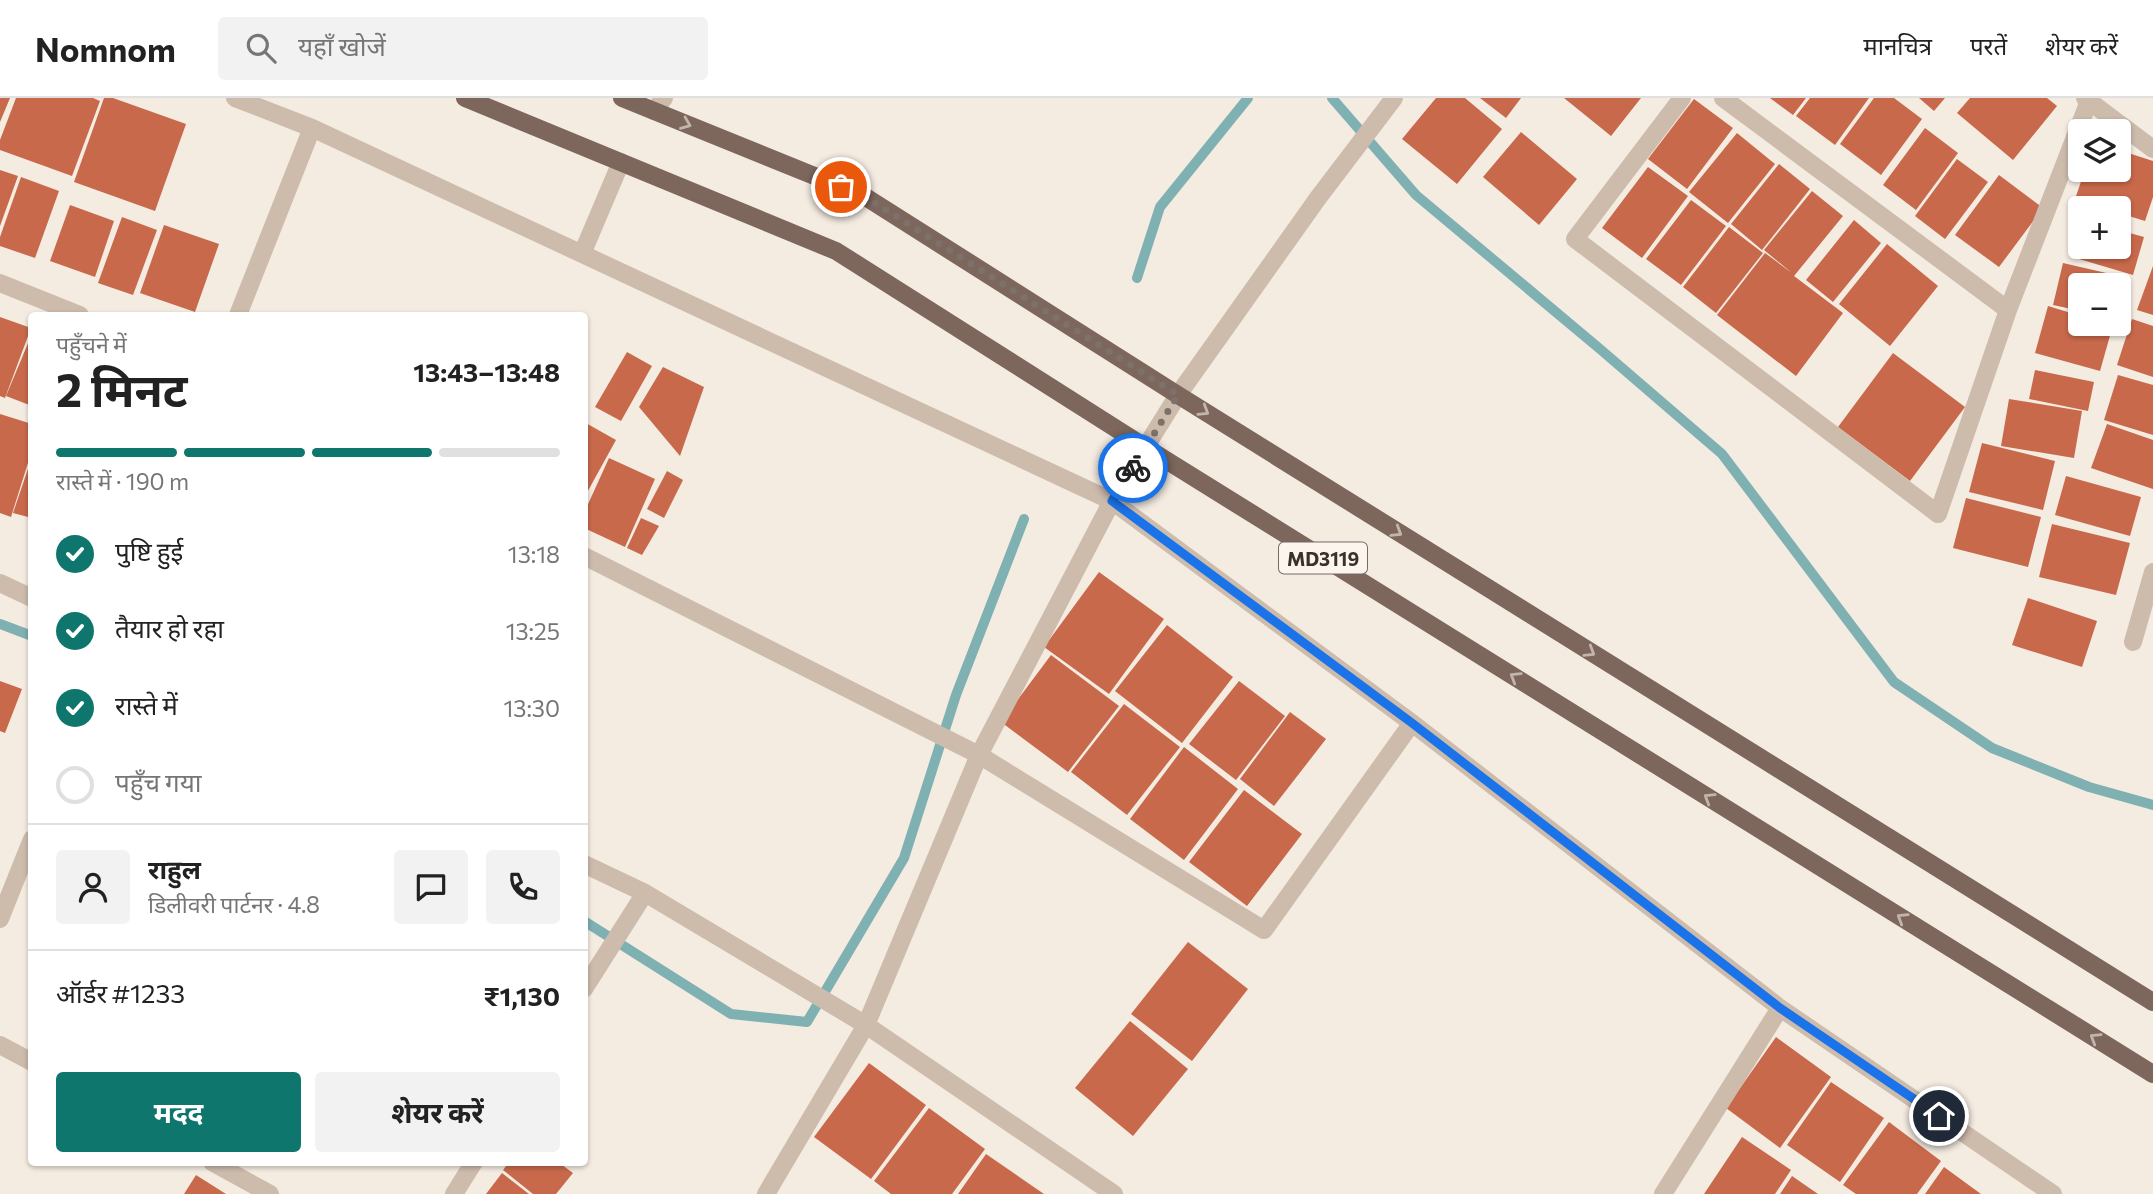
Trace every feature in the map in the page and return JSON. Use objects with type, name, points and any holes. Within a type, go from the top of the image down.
[{"type":"main road","name":"MD3119","points":[[465,98],[836,251],[1145,447],[2153,1074]]},
{"type":"main road","name":"MD3119","points":[[622,98],[659,105],[864,196],[1178,395],[2153,1002]]},
{"type":"street","points":[[235,98],[312,128],[1112,501],[1412,723],[1780,1008],[2053,1194]]},
{"type":"street","points":[[766,1194],[866,1025],[979,755],[1112,501],[1178,395],[1318,198],[1394,98]]},
{"type":"street","points":[[1682,98],[1574,239],[1938,514],[2008,310],[2087,100],[2153,149]]},
{"type":"street","points":[[1723,98],[2008,310]]},
{"type":"street","points":[[239,312],[312,128]]},
{"type":"street","points":[[582,254],[621,162]]},
{"type":"street","points":[[0,283],[72,312]]},
{"type":"street","points":[[588,558],[979,755],[1264,930],[1412,723]]},
{"type":"street","points":[[2133,642],[2153,572]]},
{"type":"street","points":[[0,583],[28,596]]},
{"type":"street","points":[[0,919],[28,849]]},
{"type":"street","points":[[588,866],[645,893],[866,1025],[1114,1194]]},
{"type":"street","points":[[588,983],[645,893]]},
{"type":"street","points":[[1663,1194],[1780,1008]]},
{"type":"street","points":[[0,1045],[28,1060]]},
{"type":"street","points":[[219,1166],[270,1194]]},
{"type":"street","points":[[454,1194],[472,1166]]},
{"type":"building","points":[[0,98],[10,98],[0,122]]},
{"type":"building","points":[[16,98],[93,98],[100,101],[72,176],[0,150],[0,140]]},
{"type":"building","points":[[104,98],[113,98],[186,124],[155,211],[74,182]]},
{"type":"building","points":[[1436,98],[1465,98],[1502,129],[1457,184],[1402,139]]},
{"type":"building","points":[[1480,98],[1521,98],[1506,118]]},
{"type":"building","points":[[1564,98],[1641,98],[1611,136]]},
{"type":"building","points":[[1770,98],[1806,98],[1793,115]]},
{"type":"building","points":[[1810,98],[1869,98],[1835,145],[1796,116]]},
{"type":"building","points":[[1874,98],[1894,98],[1922,119],[1881,175],[1840,144]]},
{"type":"building","points":[[1919,98],[1945,98],[1934,111]]},
{"type":"building","points":[[1970,98],[2047,98],[2057,106],[2013,160],[1957,113]]},
{"type":"building","points":[[1694,99],[1733,128],[1687,189],[1648,159]]},
{"type":"building","points":[[1925,128],[1958,153],[1916,210],[1883,185]]},
{"type":"building","points":[[1521,132],[1577,179],[1539,225],[1483,177]]},
{"type":"building","points":[[1737,133],[1775,164],[1728,223],[1689,192]]},
{"type":"building","points":[[2131,154],[2153,161],[2153,197],[2145,221],[2131,217],[2131,196],[2076,196],[2081,182],[2131,182]]},
{"type":"building","points":[[1957,159],[1988,182],[1945,239],[1915,216]]},
{"type":"building","points":[[1779,164],[1810,189],[1762,250],[1731,224]]},
{"type":"building","points":[[1648,167],[1688,196],[1642,258],[1602,228]]},
{"type":"building","points":[[0,170],[18,176],[0,226]]},
{"type":"building","points":[[1999,175],[2043,208],[1999,267],[1955,235]]},
{"type":"building","points":[[21,177],[59,191],[35,258],[0,246],[0,237]]},
{"type":"building","points":[[1812,191],[1843,216],[1794,276],[1843,313],[1796,376],[1717,315],[1765,253],[1792,273],[1764,250]]},
{"type":"building","points":[[1691,200],[1726,226],[1681,285],[1646,259]]},
{"type":"building","points":[[70,205],[114,221],[95,277],[50,261]]},
{"type":"building","points":[[122,217],[157,230],[133,295],[98,283]]},
{"type":"building","points":[[1854,220],[1881,243],[1833,302],[1806,280]]},
{"type":"building","points":[[164,225],[219,244],[195,312],[140,293]]},
{"type":"building","points":[[1729,227],[1763,253],[1716,313],[1683,287]]},
{"type":"building","points":[[2131,233],[2144,237],[2133,275],[2079,259],[2131,259]]},
{"type":"building","points":[[1887,244],[1938,286],[1890,346],[1839,304]]},
{"type":"building","points":[[2063,263],[2106,273],[2068,273],[2068,308],[2053,305]]},
{"type":"building","points":[[2153,266],[2153,315],[2137,310]]},
{"type":"building","points":[[2048,306],[2068,312],[2068,336],[2110,336],[2100,371],[2035,353]]},
{"type":"building","points":[[0,317],[28,327],[28,336],[5,398],[0,396]]},
{"type":"building","points":[[2132,319],[2153,326],[2153,377],[2117,365],[2126,336],[2131,336]]},
{"type":"building","points":[[28,343],[28,404],[6,396]]},
{"type":"building","points":[[627,352],[652,366],[621,421],[595,407]]},
{"type":"building","points":[[1893,353],[1965,407],[1910,481],[1838,427]]},
{"type":"building","points":[[663,367],[704,387],[680,456],[639,407]]},
{"type":"building","points":[[2035,370],[2094,382],[2088,411],[2029,399]]},
{"type":"building","points":[[2118,375],[2153,385],[2153,435],[2104,420]]},
{"type":"building","points":[[2009,399],[2082,411],[2074,458],[2001,446]]},
{"type":"building","points":[[0,414],[28,423],[28,463],[11,517],[0,513]]},
{"type":"building","points":[[588,424],[616,440],[588,491]]},
{"type":"building","points":[[2107,424],[2153,440],[2153,489],[2091,468]]},
{"type":"building","points":[[1982,443],[2055,461],[2043,510],[1969,492]]},
{"type":"building","points":[[609,458],[655,479],[625,547],[588,530],[588,504]]},
{"type":"building","points":[[28,469],[28,517],[13,513]]},
{"type":"building","points":[[667,471],[683,480],[664,518],[647,509]]},
{"type":"building","points":[[2066,476],[2141,497],[2130,536],[2055,515]]},
{"type":"building","points":[[1966,498],[2041,517],[2028,567],[1953,548]]},
{"type":"building","points":[[641,518],[659,526],[642,555],[627,548]]},
{"type":"building","points":[[2052,524],[2130,543],[2116,595],[2039,577]]},
{"type":"building","points":[[1099,572],[1164,619],[1109,694],[1044,647]]},
{"type":"building","points":[[2028,598],[2097,621],[2082,667],[2012,645]]},
{"type":"building","points":[[1167,625],[1233,677],[1182,743],[1115,691]]},
{"type":"building","points":[[1051,655],[1119,706],[1068,772],[1001,722]]},
{"type":"building","points":[[0,681],[22,689],[5,733],[0,731]]},
{"type":"building","points":[[1239,681],[1285,716],[1236,780],[1189,744]]},
{"type":"building","points":[[1124,704],[1180,747],[1127,815],[1071,772]]},
{"type":"building","points":[[1290,712],[1326,739],[1274,806],[1240,779]]},
{"type":"building","points":[[1184,747],[1238,789],[1184,860],[1130,819]]},
{"type":"building","points":[[1244,790],[1302,834],[1247,906],[1189,862]]},
{"type":"building","points":[[1188,942],[1248,989],[1192,1061],[1131,1014]]},
{"type":"building","points":[[1130,1021],[1188,1069],[1133,1136],[1075,1088]]},
{"type":"building","points":[[1776,1037],[1831,1077],[1780,1148],[1726,1108]]},
{"type":"building","points":[[869,1063],[926,1105],[871,1179],[814,1137]]},
{"type":"building","points":[[1831,1082],[1884,1118],[1840,1182],[1787,1145]]},
{"type":"building","points":[[929,1108],[985,1149],[952,1194],[891,1194],[874,1181]]},
{"type":"building","points":[[1889,1122],[1941,1161],[1917,1194],[1856,1194],[1843,1185]]},
{"type":"building","points":[[1742,1137],[1791,1170],[1775,1194],[1704,1194]]},
{"type":"building","points":[[986,1154],[1044,1194],[958,1194]]},
{"type":"building","points":[[506,1166],[563,1166],[573,1173],[556,1194],[533,1194],[503,1170]]},
{"type":"building","points":[[1944,1167],[1981,1194],[1925,1194]]},
{"type":"building","points":[[502,1173],[529,1194],[486,1194]]},
{"type":"building","points":[[196,1175],[226,1194],[184,1194]]},
{"type":"building","points":[[1792,1176],[1818,1194],[1780,1194]]},
{"type":"waterway","points":[[1137,278],[1160,207],[1248,98]]},
{"type":"waterway","points":[[1332,98],[1416,195],[1722,454],[1894,682],[1992,748],[2089,787],[2153,805]]},
{"type":"waterway","points":[[588,924],[731,1014],[807,1022],[904,858],[956,695],[1024,519]]},
{"type":"waterway","points":[[0,624],[28,634]]},
{"type":"way so far","points":[[841,187],[864,196],[1178,395],[1133,468]]},
{"type":"route","points":[[1133,468],[1112,501],[1412,723],[1780,1008],[1939,1116]]}]
